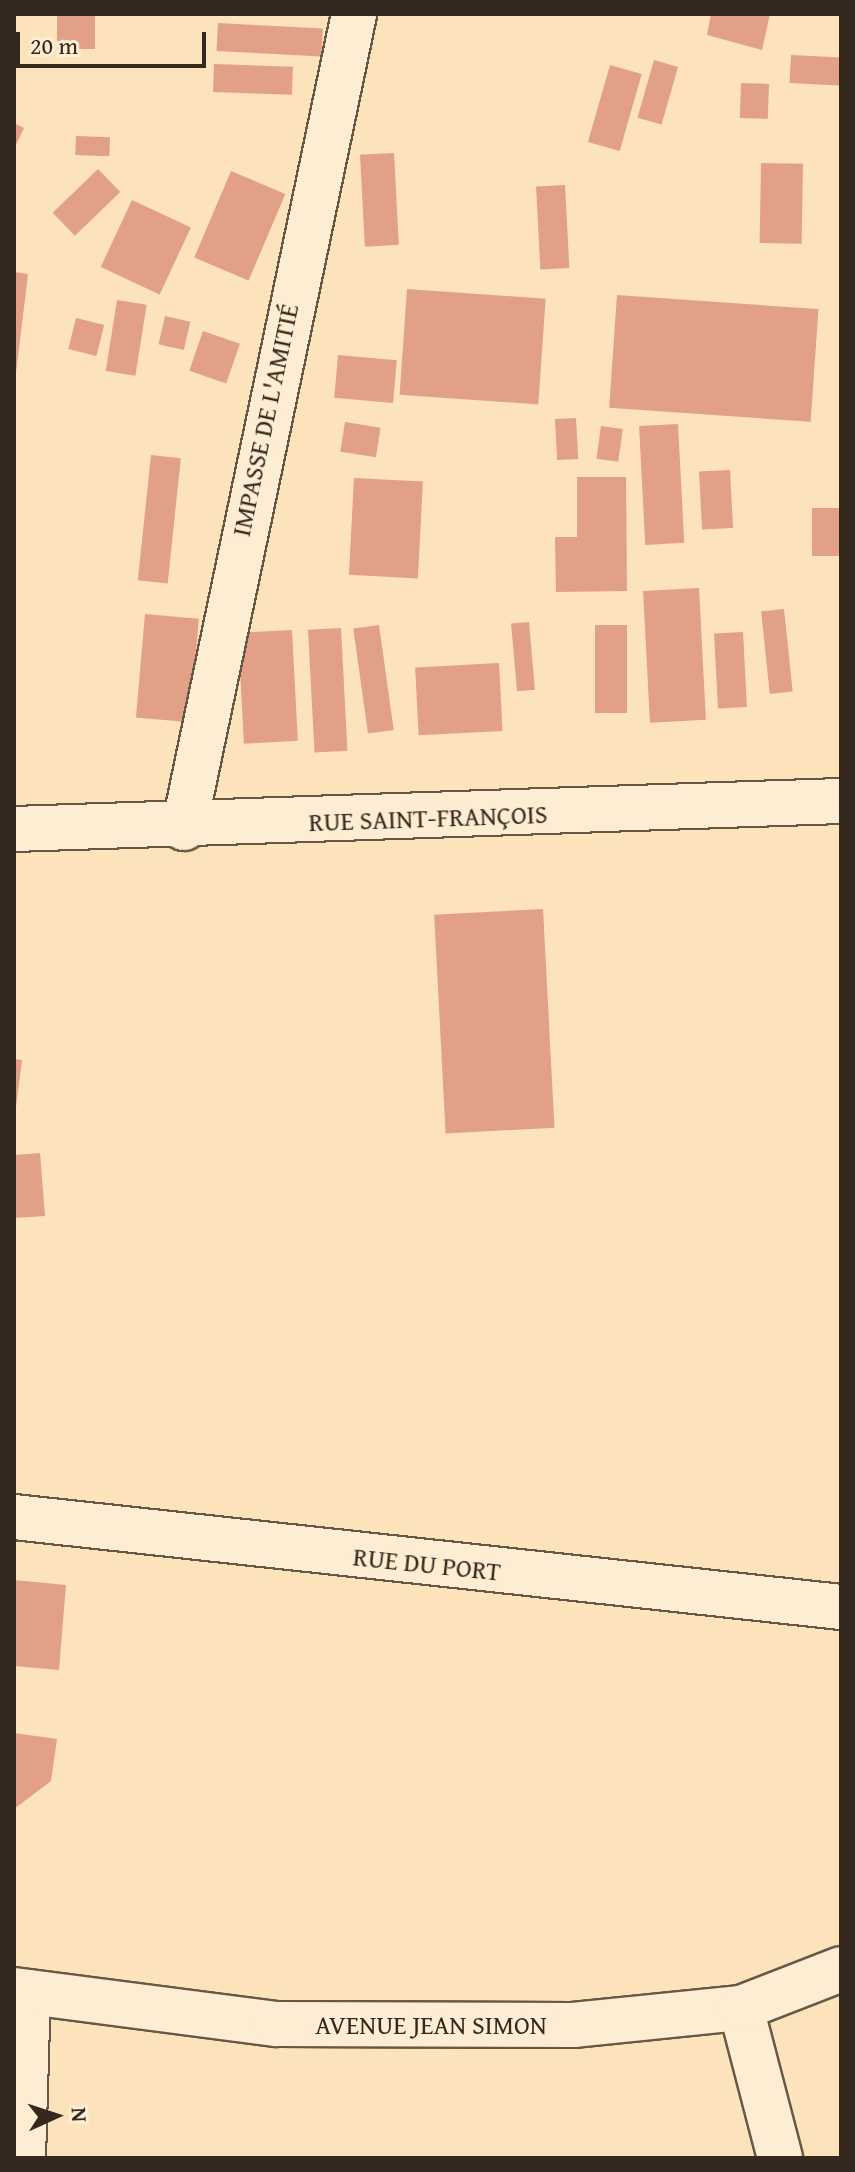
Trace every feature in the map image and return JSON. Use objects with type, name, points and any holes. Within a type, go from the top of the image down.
[{"type":"street","name":"IMPASSE DE L'AMITIÉ","points":[[184,828],[354,14]]},
{"type":"street","name":"RUE SAINT-FRANÇOIS","points":[[14,829],[184,828],[841,801]]},
{"type":"street","name":"RUE DU PORT","points":[[14,1517],[841,1607]]},
{"type":"street","name":"AVENUE JEAN SIMON","points":[[21,1991],[277,2024],[573,2025],[741,2008],[841,1969]]},
{"type":"street","points":[[21,1991],[23,2158]]},
{"type":"street","points":[[741,2008],[780,2158]]},
{"type":"building","points":[[57,14],[95,14],[95,49],[57,49]]},
{"type":"building","points":[[711,14],[770,14],[762,50],[707,35]]},
{"type":"building","points":[[218,23],[323,28],[321,56],[217,51]]},
{"type":"building","points":[[791,55],[841,58],[839,86],[790,83]]},
{"type":"building","points":[[654,60],[678,67],[661,125],[637,118]]},
{"type":"building","points":[[214,64],[293,67],[292,95],[213,92]]},
{"type":"building","points":[[610,65],[642,74],[620,151],[588,142]]},
{"type":"building","points":[[741,83],[769,84],[768,119],[740,118]]},
{"type":"building","points":[[14,123],[24,128],[14,149]]},
{"type":"building","points":[[76,136],[110,137],[109,156],[75,155]]},
{"type":"building","points":[[394,153],[399,245],[365,247],[360,155]]},
{"type":"building","points":[[761,163],[803,164],[802,244],[760,243]]},
{"type":"building","points":[[98,169],[120,192],[75,236],[53,213]]},
{"type":"building","points":[[231,171],[285,194],[249,281],[194,258]]},
{"type":"building","points":[[565,185],[569,268],[540,269],[536,187]]},
{"type":"building","points":[[132,200],[191,227],[160,295],[101,267]]},
{"type":"building","points":[[14,272],[28,274],[16,373],[14,373]]},
{"type":"building","points":[[407,289],[546,299],[538,404],[400,395]]},
{"type":"building","points":[[617,295],[819,309],[811,422],[609,408]]},
{"type":"building","points":[[117,300],[147,305],[135,376],[106,371]]},
{"type":"building","points":[[165,316],[190,322],[184,350],[158,344]]},
{"type":"building","points":[[76,318],[104,325],[96,356],[68,349]]},
{"type":"building","points":[[203,331],[240,344],[226,383],[189,371]]},
{"type":"building","points":[[338,355],[397,360],[393,403],[334,398]]},
{"type":"building","points":[[576,418],[578,459],[557,460],[555,419]]},
{"type":"building","points":[[345,422],[381,428],[376,457],[340,452]]},
{"type":"building","points":[[678,424],[684,543],[645,545],[639,426]]},
{"type":"building","points":[[601,426],[623,429],[618,462],[596,459]]},
{"type":"building","points":[[151,455],[181,458],[168,583],[138,580]]},
{"type":"building","points":[[730,470],[733,528],[702,530],[699,472]]},
{"type":"building","points":[[577,477],[626,477],[627,591],[556,592],[555,537],[577,537]]},
{"type":"building","points":[[354,478],[423,482],[418,578],[349,575]]},
{"type":"building","points":[[812,508],[841,508],[841,556],[812,556]]},
{"type":"building","points":[[699,588],[706,720],[650,723],[643,591]]},
{"type":"building","points":[[784,609],[793,692],[770,694],[761,611]]},
{"type":"building","points":[[145,614],[199,619],[190,722],[136,718]]},
{"type":"building","points":[[529,622],[535,690],[517,691],[511,624]]},
{"type":"building","points":[[379,625],[394,730],[368,734],[353,629]]},
{"type":"building","points":[[595,625],[627,625],[627,713],[595,713]]},
{"type":"building","points":[[341,628],[347,751],[314,753],[308,630]]},
{"type":"building","points":[[292,630],[298,741],[244,744],[238,633]]},
{"type":"building","points":[[743,632],[747,707],[718,708],[714,634]]},
{"type":"building","points":[[499,663],[503,731],[419,735],[415,667]]},
{"type":"building","points":[[543,909],[554,1128],[446,1133],[434,915]]},
{"type":"building","points":[[14,1059],[22,1060],[16,1107],[14,1107]]},
{"type":"building","points":[[40,1153],[45,1216],[14,1218],[14,1155]]},
{"type":"building","points":[[14,1580],[66,1585],[59,1670],[14,1666]]},
{"type":"building","points":[[14,1733],[57,1739],[51,1781],[14,1809]]}]
